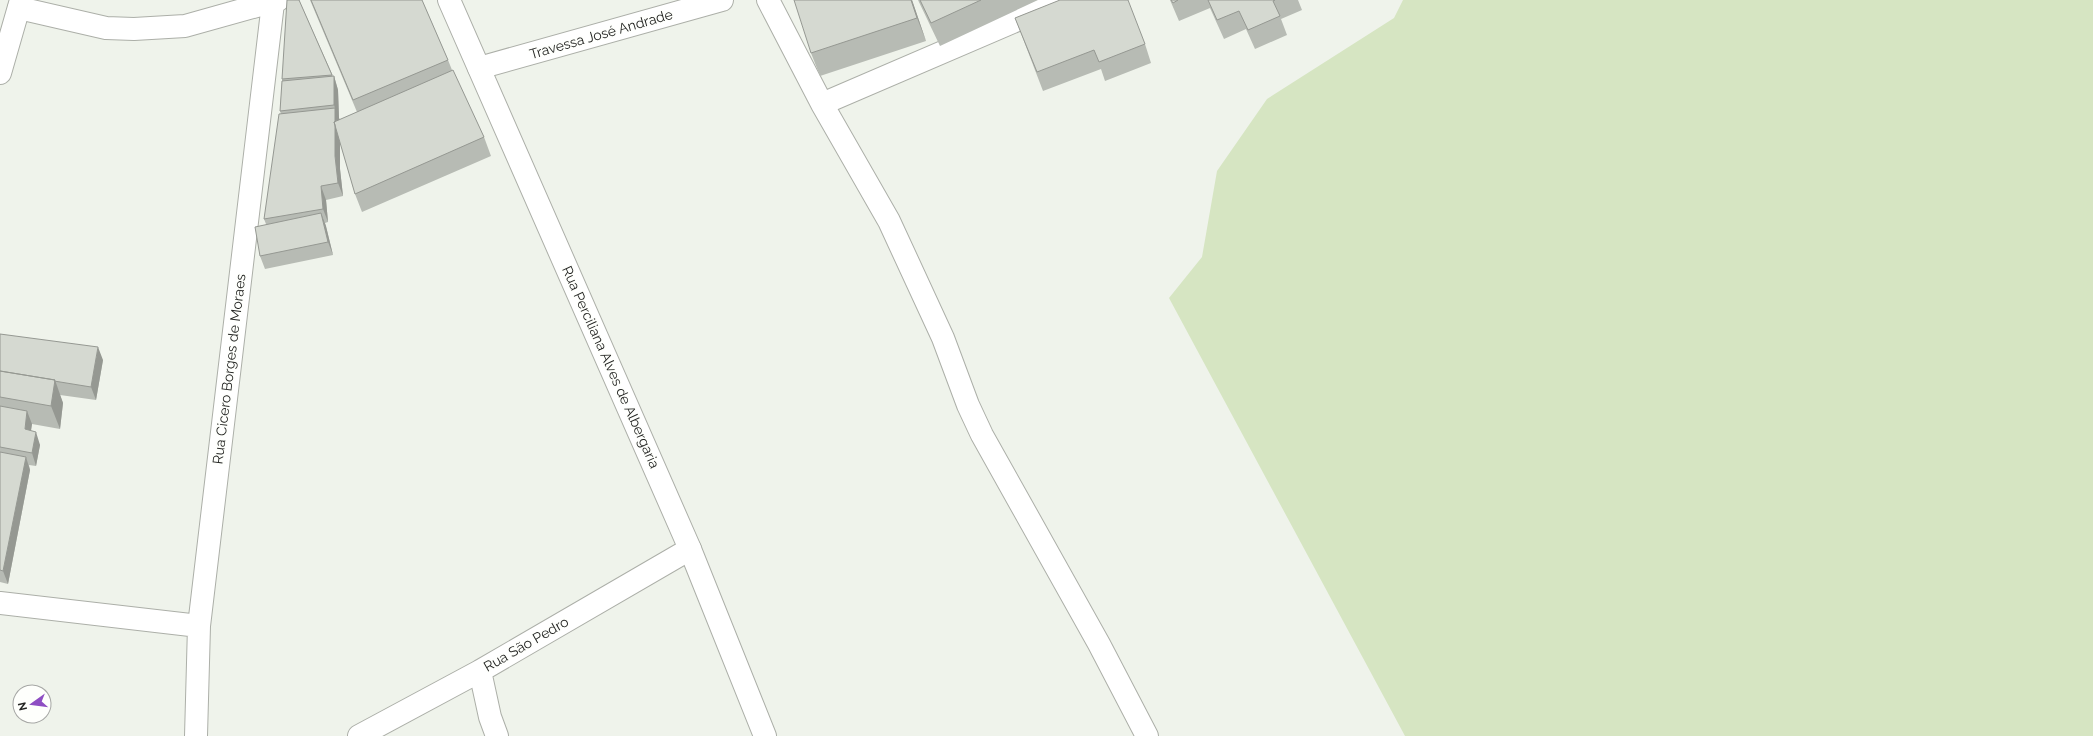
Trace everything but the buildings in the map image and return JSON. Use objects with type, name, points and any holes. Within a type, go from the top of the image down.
[{"type":"street","name":"Rua Perciliana Alves de Albergaria","points":[[449,0],[690,548],[765,736]]},
{"type":"street","name":"Travessa José Andrade","points":[[480,68],[722,0]]},
{"type":"street","points":[[768,0],[822,104],[889,221],[943,338],[968,405],[982,435],[1099,644],[1147,736]]},
{"type":"street","points":[[822,104],[1064,0]]},
{"type":"street","points":[[0,73],[20,4],[106,28],[134,29],[185,26],[276,2]]},
{"type":"street","name":"Rua Cicero Borges de Moraes","points":[[196,736],[199,626],[276,2]]},
{"type":"street","name":"Rua São Pedro","points":[[359,736],[480,671],[690,548]]},
{"type":"street","points":[[0,603],[199,626]]},
{"type":"street","points":[[480,671],[490,717],[497,736]]},
{"type":"green space","points":[[1403,0],[2093,0],[2093,736],[1405,736],[1169,298],[1202,257],[1217,171],[1267,99],[1394,18]]}]
